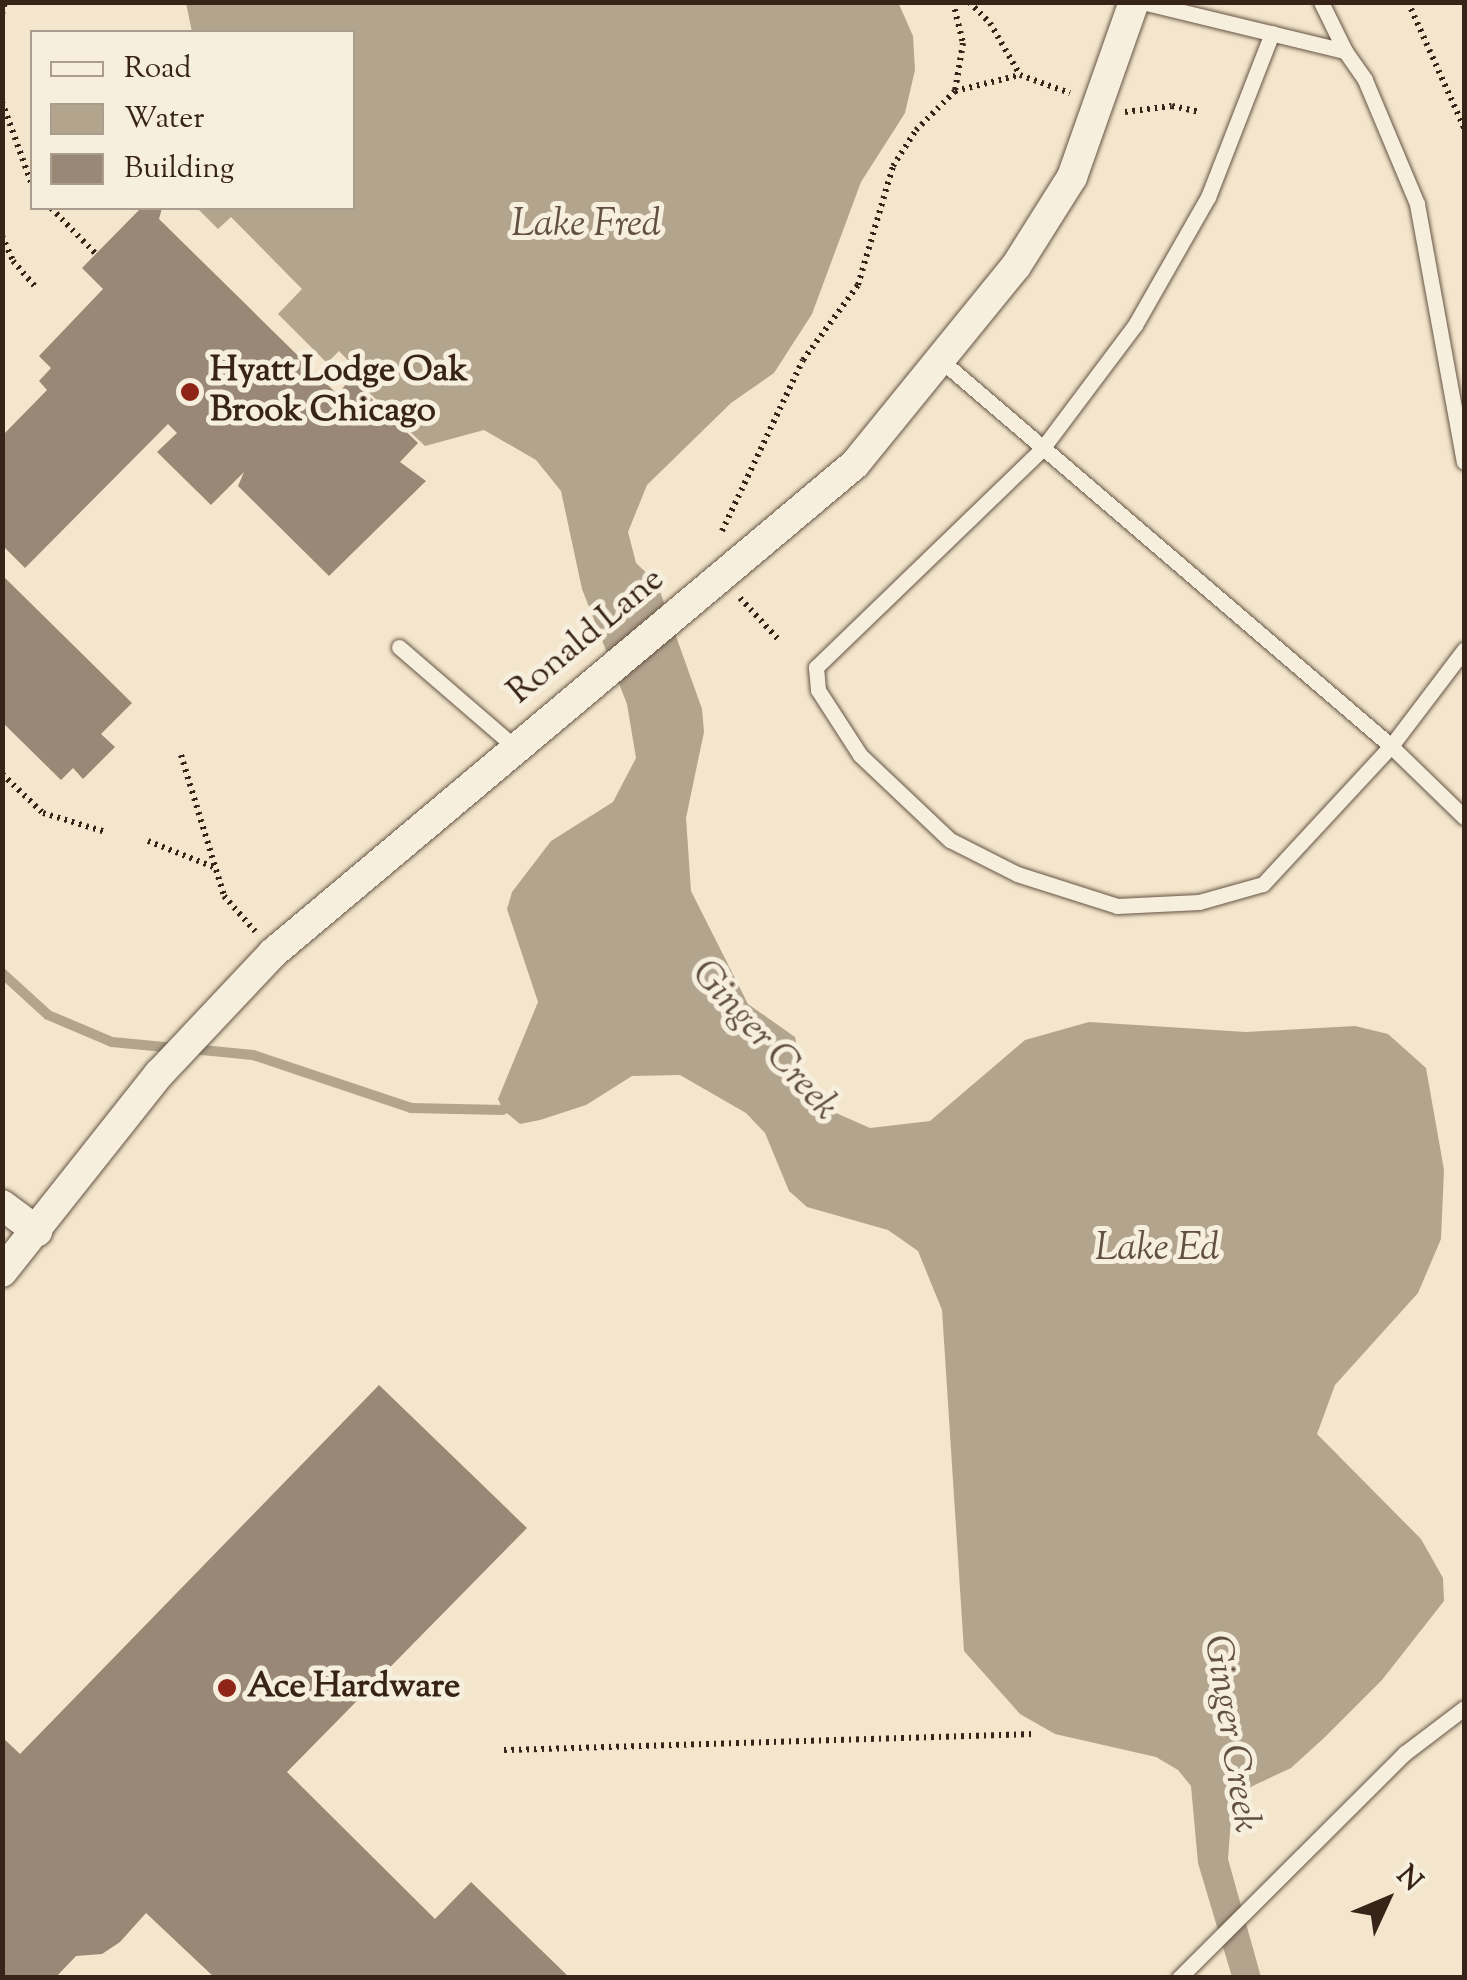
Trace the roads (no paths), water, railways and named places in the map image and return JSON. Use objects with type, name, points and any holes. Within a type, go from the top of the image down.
[{"type":"street","name":"Ronald Lane","points":[[2,1272],[160,1073],[273,952],[855,464],[943,362],[1072,178],[1134,2]]},
{"type":"street","points":[[2,1205],[37,1230]]},
{"type":"lane","points":[[1142,2],[1344,51]]},
{"type":"lane","points":[[1322,2],[1344,51],[1364,80],[1417,204],[1464,462]]},
{"type":"lane","points":[[1272,33],[1208,197],[1135,325],[1041,450],[816,668],[818,690],[860,755],[924,822],[1017,874],[1118,906],[1199,902],[1263,884],[1392,746],[1464,650]]},
{"type":"lane","points":[[943,362],[1041,450],[1392,746],[1464,816]]},
{"type":"lane","points":[[399,647],[515,747]]},
{"type":"lane","points":[[1179,1978],[1405,1753],[1464,1708]]},
{"type":"water","name":"Lake Ed","points":[[898,2],[913,36],[915,70],[905,113],[861,182],[812,314],[774,373],[731,403],[647,485],[628,532],[636,563],[657,583],[702,709],[704,732],[686,818],[691,891],[748,1004],[795,1037],[801,1066],[827,1109],[870,1128],[930,1121],[1025,1040],[1089,1022],[1246,1032],[1355,1026],[1388,1034],[1426,1068],[1444,1170],[1441,1239],[1418,1293],[1335,1385],[1317,1434],[1421,1539],[1443,1578],[1444,1601],[1382,1680],[1325,1737],[1291,1768],[1242,1791],[1232,1806],[1228,1859],[1261,1977],[1232,1977],[1198,1863],[1191,1786],[1178,1770],[1156,1757],[1055,1734],[1020,1714],[964,1651],[942,1310],[918,1251],[888,1230],[807,1207],[789,1191],[765,1133],[746,1113],[680,1075],[632,1076],[586,1105],[520,1124],[503,1110],[498,1099],[538,1002],[507,909],[512,892],[551,841],[613,802],[636,758],[627,704],[582,589],[561,491],[536,460],[484,430],[425,446],[358,382],[363,376],[339,351],[327,363],[278,314],[302,289],[231,217],[218,229],[199,210],[355,210],[355,30],[192,30],[186,3]]},
{"type":"waterway","points":[[2,973],[48,1015],[112,1042],[175,1048]]},
{"type":"waterway","points":[[192,1049],[253,1055],[411,1108],[503,1110]]},
{"type":"place","name":"Hyatt Lodge Oak Brook Chicago","points":[[190,392]]},
{"type":"place","name":"Ace Hardware","points":[[227,1688]]},
{"type":"water label","name":"Lake Fred","points":[[586,227]]},
{"type":"water label","name":"Ginger Creek","points":[[763,1042]]},
{"type":"water label","name":"Ginger Creek","points":[[1229,1734]]}]
